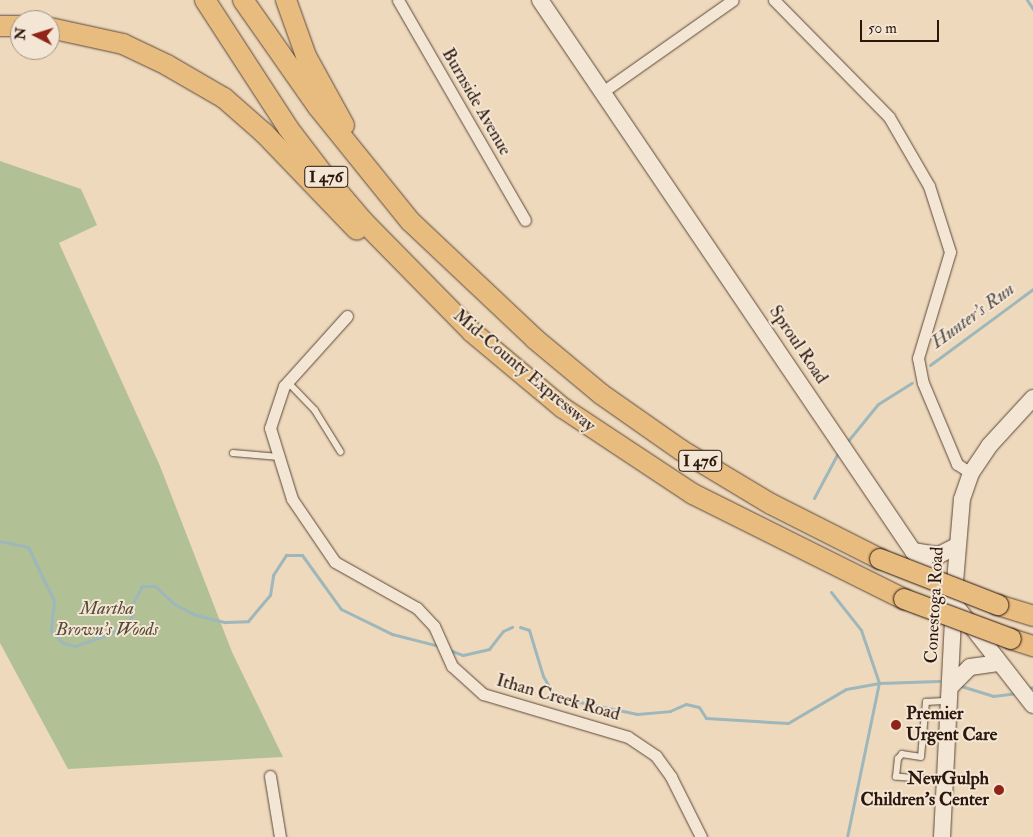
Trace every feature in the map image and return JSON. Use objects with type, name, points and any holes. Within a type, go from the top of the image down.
[{"type":"highway","name":"Mid-County Expressway","points":[[205,0],[283,120],[323,174],[363,221],[472,332],[583,423],[693,494],[904,599],[1033,646]]},
{"type":"highway","name":"Mid-County Expressway","points":[[243,0],[318,107],[410,222],[535,339],[602,394],[681,450],[771,504],[880,559],[998,605],[1033,616]]},
{"type":"highway","points":[[286,0],[299,40],[318,78],[346,128],[410,222]]},
{"type":"highway","points":[[60,30],[123,44],[167,64],[224,98],[264,133],[342,217],[472,332]]},
{"type":"main road","name":"Sproul Road","points":[[540,0],[601,93],[913,551],[1029,701]]},
{"type":"main road","name":"Conestoga Road","points":[[942,837],[951,693],[957,546],[962,499],[971,473],[1002,428],[1033,398]]},
{"type":"main road","points":[[913,551],[938,555],[957,546]]},
{"type":"main road","points":[[951,693],[970,667],[998,663]]},
{"type":"street","name":"Burnside Avenue","points":[[398,0],[526,220]]},
{"type":"street","points":[[601,93],[733,0]]},
{"type":"street","points":[[774,0],[889,117],[929,186],[950,252],[918,358],[923,383],[957,464],[971,473]]},
{"type":"street","name":"Ithan Creek Road","points":[[347,316],[288,382],[270,428],[292,498],[335,562],[417,608],[434,626],[452,666],[483,694],[628,736],[656,756],[671,778],[701,837]]},
{"type":"street","points":[[270,776],[280,837]]},
{"type":"lane","points":[[288,382],[315,410],[341,452]]},
{"type":"lane","points":[[232,453],[279,457]]},
{"type":"lane","points":[[946,781],[896,777],[898,759],[902,754],[921,757],[926,702],[951,693]]},
{"type":"green space","name":"Martha Brown's Woods","points":[[0,161],[81,189],[97,225],[59,243],[160,466],[232,652],[283,757],[68,769],[0,643]]},
{"type":"waterway","name":"Hunter's Run","points":[[1027,0],[1033,9]]},
{"type":"waterway","name":"Hunter's Run","points":[[930,365],[1033,289]]},
{"type":"waterway","points":[[847,442],[878,404],[912,383]]},
{"type":"waterway","points":[[814,498],[839,451]]},
{"type":"waterway","points":[[0,541],[28,547],[54,601],[51,631],[63,643],[75,646],[110,634],[131,619],[134,601],[142,586],[155,586],[174,604],[196,615],[225,622],[248,621],[270,595],[273,575],[286,555],[302,555],[341,609],[392,634],[439,646]]},
{"type":"waterway","points":[[831,592],[861,630],[879,683]]},
{"type":"waterway","points":[[447,649],[463,655],[489,649],[503,631],[512,627]]},
{"type":"waterway","points":[[520,627],[529,630],[543,676],[555,697],[637,714],[670,711],[686,704],[699,707],[706,718],[788,723],[846,689],[879,683],[939,681]]},
{"type":"waterway","points":[[847,837],[879,683]]},
{"type":"waterway","points":[[961,686],[993,696],[1018,693]]},
{"type":"waterway","points":[[1026,689],[1033,687]]},
{"type":"place","name":"Premier Urgent Care","points":[[896,725]]},
{"type":"place","name":"NewGulph Children's Center","points":[[999,790]]}]
